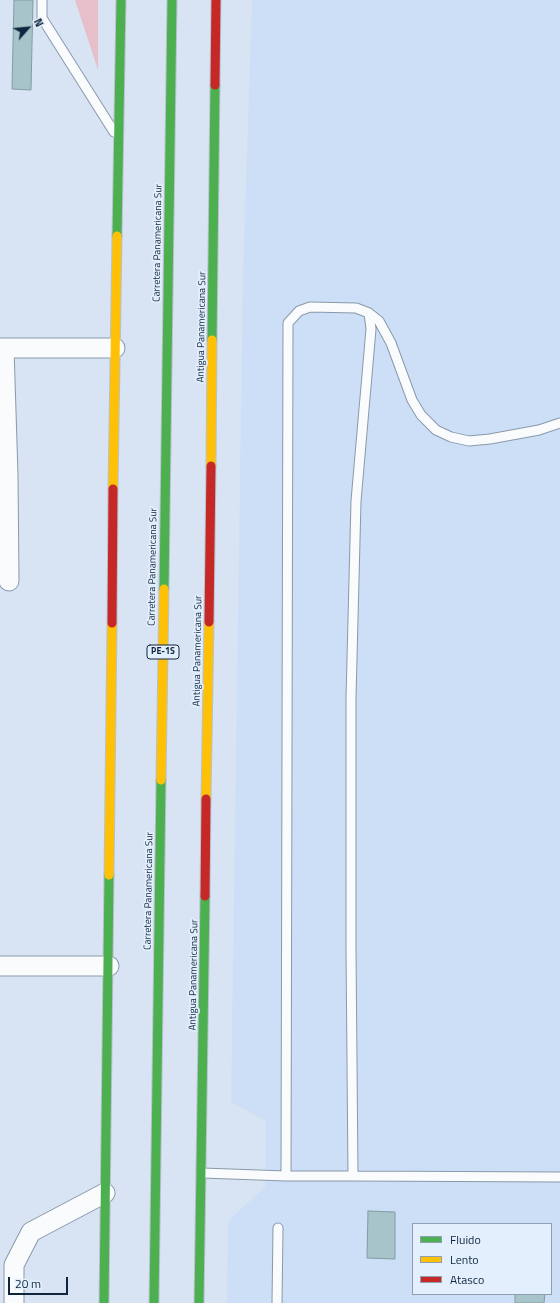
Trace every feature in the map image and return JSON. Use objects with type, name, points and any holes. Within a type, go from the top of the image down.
[{"type":"main road","points":[[104,1303],[115,348],[121,0]]},
{"type":"main road","name":"Carretera Panamericana Sur","points":[[154,1303],[172,0]]},
{"type":"main road","name":"Antigua Panamericana Sur","points":[[199,1303],[202,1172],[216,0]]},
{"type":"street","points":[[9,581],[4,475],[2,348],[115,348]]},
{"type":"street","points":[[0,966],[109,966]]},
{"type":"street","points":[[14,1303],[14,1265],[31,1232],[105,1193]]},
{"type":"lane","points":[[42,0],[42,18],[119,140]]},
{"type":"lane","points":[[286,1176],[288,323],[299,311],[310,307],[356,308],[369,313],[379,321],[391,343],[412,400],[421,415],[436,430],[451,437],[469,441],[517,435],[560,424]]},
{"type":"lane","points":[[353,1176],[351,698],[356,501],[371,329],[369,313]]},
{"type":"lane","points":[[202,1172],[286,1176],[560,1178]]},
{"type":"lane","points":[[277,1303],[278,1228]]},
{"type":"shaded area","points":[[75,0],[98,0],[98,70]]},
{"type":"shaded area","points":[[252,0],[560,0],[560,1303],[227,1303],[228,1221],[265,1187],[266,1121],[231,1102],[243,276]]},
{"type":"building","points":[[14,0],[33,0],[31,90],[12,89]]},
{"type":"building","points":[[368,1211],[395,1212],[395,1259],[367,1258]]},
{"type":"building","points":[[515,1295],[545,1295],[544,1303],[515,1303]]},
{"type":"traffic: fast","points":[[117,236],[121,0]]},
{"type":"traffic: fast","points":[[164,589],[172,0]]},
{"type":"traffic: fast","points":[[212,340],[215,85]]},
{"type":"traffic: fast","points":[[154,1303],[161,780]]},
{"type":"traffic: fast","points":[[104,1303],[109,875]]},
{"type":"traffic: fast","points":[[199,1303],[205,896]]},
{"type":"traffic: slow","points":[[113,489],[117,236]]},
{"type":"traffic: slow","points":[[211,466],[212,340]]},
{"type":"traffic: slow","points":[[161,780],[164,589]]},
{"type":"traffic: slow","points":[[206,799],[209,622]]},
{"type":"traffic: slow","points":[[109,875],[112,623]]},
{"type":"traffic: jam","points":[[215,85],[216,0]]},
{"type":"traffic: jam","points":[[209,622],[211,466]]},
{"type":"traffic: jam","points":[[112,623],[113,489]]},
{"type":"traffic: jam","points":[[205,896],[206,799]]}]
